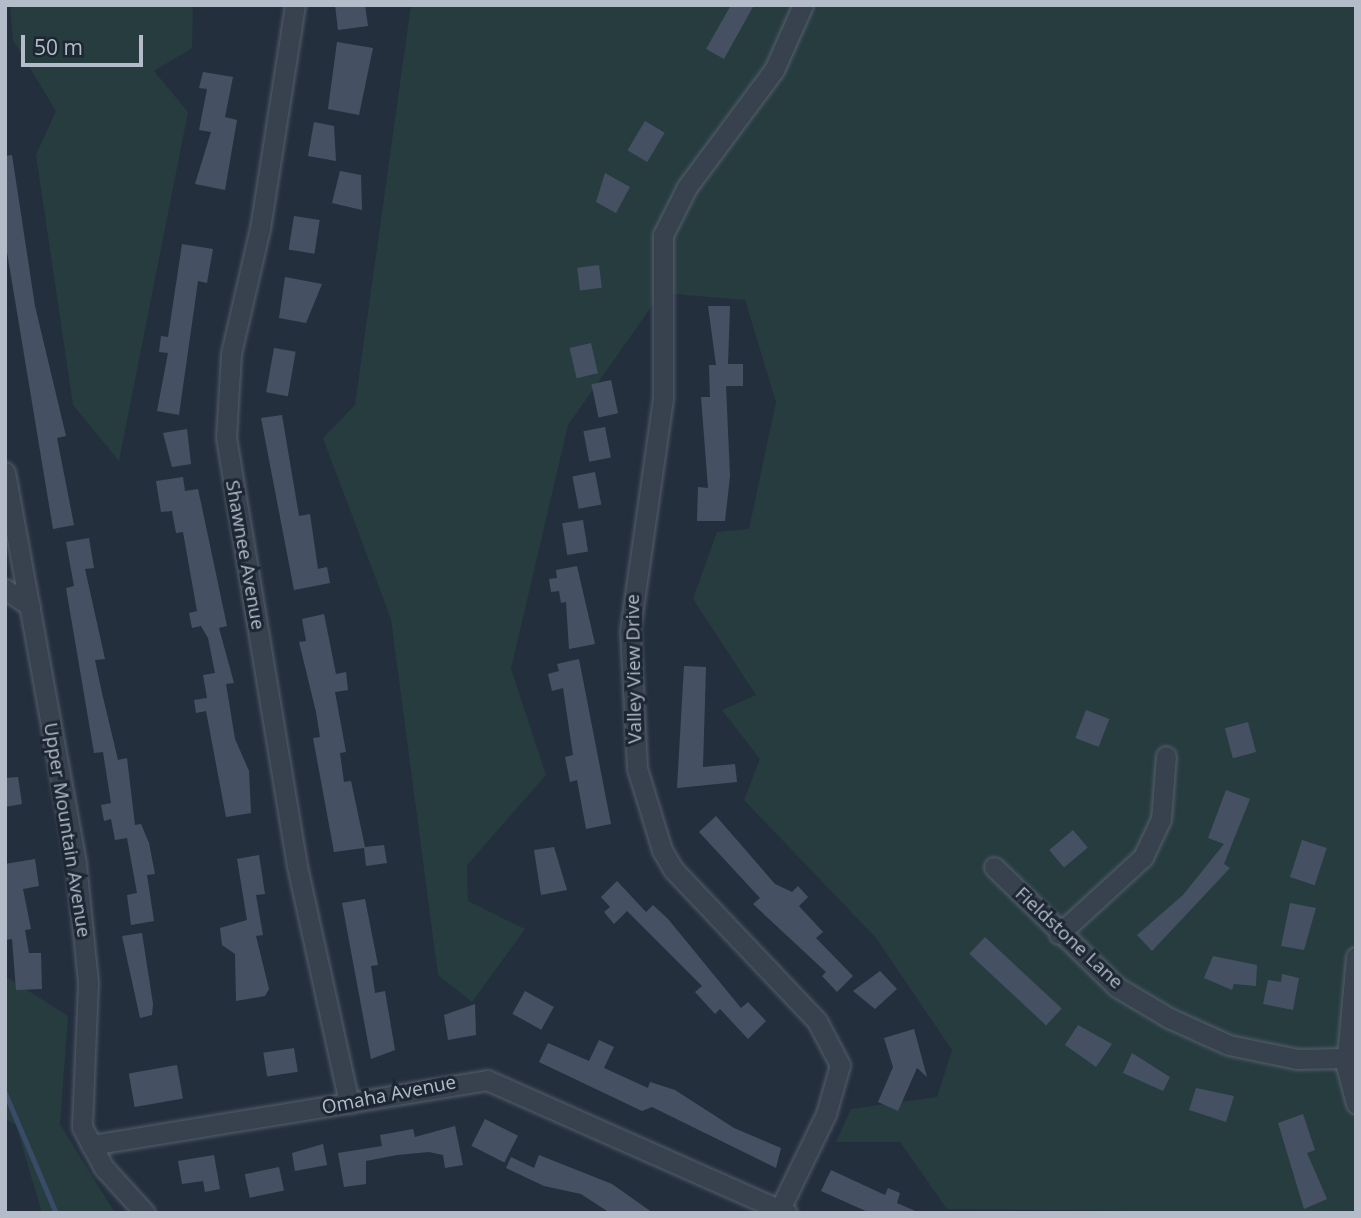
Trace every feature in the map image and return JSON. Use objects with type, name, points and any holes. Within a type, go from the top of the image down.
[{"type":"street","name":"Shawnee Avenue","points":[[295,5],[260,228],[231,354],[226,437],[297,866],[349,1103]]},
{"type":"street","name":"Valley View Drive","points":[[784,1211],[826,1114],[840,1065],[817,1021],[673,869],[662,850],[637,768],[630,630],[663,399],[663,234],[687,187],[774,70],[803,5]]},
{"type":"street","name":"Upper Mountain Avenue","points":[[5,471],[76,864],[88,983],[79,1101],[91,1145],[145,1213]]},
{"type":"street","points":[[5,589],[30,606]]},
{"type":"street","points":[[1059,934],[1143,857],[1161,819],[1166,756]]},
{"type":"street","name":"Fieldstone Lane","points":[[994,867],[1059,934],[1117,986],[1229,1045],[1297,1059],[1346,1058]]},
{"type":"street","points":[[1356,957],[1346,1058],[1356,1104]]},
{"type":"street","name":"Omaha Avenue","points":[[91,1145],[349,1103],[459,1080],[487,1080],[784,1211]]},
{"type":"green space","points":[[10,5],[193,5],[192,48],[154,71],[188,112],[119,461],[73,405],[36,155],[56,111],[13,40]]},
{"type":"green space","points":[[411,5],[1356,5],[1356,1213],[947,1209],[900,1142],[836,1142],[851,1109],[937,1097],[952,1050],[876,938],[744,800],[760,759],[722,710],[756,695],[693,599],[717,532],[749,529],[776,402],[745,300],[661,293],[568,425],[511,669],[546,775],[467,865],[468,901],[525,929],[472,1002],[438,975],[391,619],[323,438],[355,405]]},
{"type":"green space","points":[[5,976],[68,1016],[60,1124],[115,1213],[42,1213],[16,1125],[5,1118]]},
{"type":"building","points":[[335,5],[365,5],[368,26],[338,30]]},
{"type":"building","points":[[731,5],[754,5],[724,59],[706,49]]},
{"type":"building","points":[[337,42],[373,48],[359,115],[328,109]]},
{"type":"building","points":[[203,72],[233,77],[225,117],[237,120],[225,190],[195,184],[211,132],[199,130],[207,89],[199,88]]},
{"type":"building","points":[[645,121],[665,133],[647,162],[627,150]]},
{"type":"building","points":[[314,122],[334,126],[336,161],[308,156]]},
{"type":"building","points":[[12,155],[35,306],[66,436],[57,438],[74,525],[53,529],[5,240],[5,156]]},
{"type":"building","points":[[340,171],[361,175],[362,210],[332,203]]},
{"type":"building","points":[[605,173],[630,187],[616,213],[596,202]]},
{"type":"building","points":[[294,216],[320,220],[314,254],[289,250]]},
{"type":"building","points":[[182,244],[213,249],[207,283],[198,281],[179,415],[157,411],[168,353],[159,352],[161,336],[168,337]]},
{"type":"building","points":[[599,265],[602,288],[580,291],[577,268]]},
{"type":"building","points":[[285,277],[322,284],[306,323],[279,318]]},
{"type":"building","points":[[708,306],[730,306],[728,364],[743,364],[743,386],[726,386],[730,476],[725,521],[697,521],[698,487],[708,488],[701,397],[710,397],[709,365],[716,365]]},
{"type":"building","points":[[591,343],[598,373],[577,378],[570,348]]},
{"type":"building","points":[[274,348],[296,352],[288,396],[266,392]]},
{"type":"building","points":[[611,380],[618,413],[599,417],[591,384]]},
{"type":"building","points":[[282,415],[299,516],[310,514],[318,569],[327,567],[330,583],[294,590],[261,418]]},
{"type":"building","points":[[605,427],[611,457],[589,462],[583,431]]},
{"type":"building","points":[[187,429],[191,464],[172,467],[163,433]]},
{"type":"building","points":[[595,472],[601,504],[579,509],[572,476]]},
{"type":"building","points":[[183,477],[185,491],[198,489],[227,626],[219,628],[234,683],[226,684],[235,739],[249,771],[251,813],[226,817],[206,711],[196,713],[194,700],[207,698],[203,675],[215,673],[208,638],[201,626],[192,628],[189,613],[197,611],[183,532],[176,533],[172,511],[161,512],[156,481]]},
{"type":"building","points":[[583,520],[588,552],[567,555],[562,523]]},
{"type":"building","points":[[89,538],[94,568],[85,569],[105,659],[95,660],[118,760],[127,758],[135,825],[141,824],[149,843],[155,874],[147,875],[154,921],[131,925],[127,895],[137,893],[127,838],[115,840],[111,819],[104,821],[101,805],[111,803],[103,752],[94,753],[66,588],[74,586],[66,542]]},
{"type":"building","points":[[577,566],[595,644],[569,649],[566,602],[561,603],[559,591],[551,592],[549,579],[557,578],[556,570]]},
{"type":"building","points":[[324,614],[336,674],[346,672],[348,690],[335,692],[346,752],[340,753],[344,782],[351,781],[365,847],[384,845],[387,863],[366,866],[364,848],[334,852],[313,738],[320,737],[316,712],[299,642],[306,641],[302,619]]},
{"type":"building","points":[[579,659],[611,824],[586,829],[577,780],[570,782],[565,757],[573,755],[563,688],[552,691],[548,674],[559,671],[557,664]]},
{"type":"building","points":[[684,666],[706,667],[703,767],[735,764],[737,782],[677,788]]},
{"type":"building","points":[[1086,710],[1109,719],[1099,747],[1075,738]]},
{"type":"building","points":[[1248,722],[1256,752],[1233,758],[1225,728]]},
{"type":"building","points":[[18,777],[22,804],[5,807],[5,778]]},
{"type":"building","points":[[1226,790],[1250,799],[1224,864],[1230,868],[1152,951],[1137,935],[1183,895],[1224,844],[1208,838]]},
{"type":"building","points":[[716,816],[775,884],[792,892],[798,886],[808,897],[799,906],[823,932],[816,938],[853,976],[837,992],[822,976],[826,972],[753,904],[760,898],[699,832]]},
{"type":"building","points":[[1073,830],[1088,848],[1064,868],[1049,850]]},
{"type":"building","points":[[1302,840],[1327,848],[1315,885],[1290,877]]},
{"type":"building","points":[[554,847],[567,890],[541,895],[534,850]]},
{"type":"building","points":[[259,855],[265,894],[256,895],[263,935],[256,936],[269,989],[265,996],[236,1001],[235,954],[222,945],[220,928],[247,920],[237,859]]},
{"type":"building","points":[[35,859],[39,886],[23,889],[31,929],[25,930],[29,953],[41,953],[42,989],[16,990],[12,939],[5,940],[5,864]]},
{"type":"building","points":[[617,881],[646,912],[653,905],[668,919],[741,1008],[748,1002],[766,1021],[748,1039],[720,1009],[715,1014],[695,992],[702,986],[627,911],[614,924],[604,912],[610,907],[601,897]]},
{"type":"building","points":[[365,899],[378,965],[371,966],[375,993],[385,991],[395,1050],[371,1059],[342,903]]},
{"type":"building","points":[[1290,903],[1316,908],[1304,950],[1281,946]]},
{"type":"building","points":[[142,933],[153,1004],[152,1015],[140,1018],[122,936]]},
{"type":"building","points":[[985,937],[1062,1009],[1046,1025],[969,954]]},
{"type":"building","points":[[1213,956],[1257,965],[1256,986],[1234,984],[1232,990],[1204,978]]},
{"type":"building","points":[[880,971],[897,989],[875,1009],[853,991]]},
{"type":"building","points":[[1282,974],[1299,978],[1293,1010],[1263,1004],[1268,980],[1281,982]]},
{"type":"building","points":[[525,991],[554,1007],[541,1030],[512,1014]]},
{"type":"building","points":[[475,1004],[476,1035],[448,1040],[444,1015]]},
{"type":"building","points":[[1078,1025],[1112,1044],[1096,1067],[1065,1045]]},
{"type":"building","points":[[914,1029],[927,1077],[917,1068],[898,1111],[878,1102],[893,1067],[884,1038]]},
{"type":"building","points":[[599,1040],[614,1047],[604,1068],[648,1088],[650,1082],[675,1090],[734,1128],[781,1148],[776,1168],[652,1107],[642,1111],[539,1062],[548,1043],[589,1061]]},
{"type":"building","points":[[294,1048],[298,1072],[267,1077],[263,1053]]},
{"type":"building","points":[[1132,1053],[1170,1077],[1163,1091],[1123,1073]]},
{"type":"building","points":[[177,1065],[183,1098],[135,1107],[129,1074]]},
{"type":"building","points":[[1196,1088],[1234,1096],[1226,1122],[1189,1110]]},
{"type":"building","points":[[1303,1114],[1315,1150],[1307,1153],[1327,1199],[1304,1209],[1278,1123]]},
{"type":"building","points":[[485,1119],[518,1136],[504,1163],[471,1146]]},
{"type":"building","points":[[455,1126],[463,1165],[445,1168],[443,1155],[429,1152],[397,1155],[366,1161],[366,1184],[344,1187],[338,1153],[382,1146],[380,1135],[413,1129],[415,1137]]},
{"type":"building","points":[[323,1144],[327,1165],[295,1171],[292,1153]]},
{"type":"building","points":[[214,1155],[220,1189],[205,1192],[203,1181],[182,1184],[178,1161]]},
{"type":"building","points":[[539,1155],[612,1184],[653,1213],[610,1213],[581,1194],[544,1186],[506,1168],[511,1157],[534,1168]]},
{"type":"building","points":[[279,1167],[284,1190],[250,1198],[245,1174]]},
{"type":"building","points":[[831,1170],[885,1195],[888,1188],[900,1193],[897,1203],[920,1213],[870,1213],[821,1191]]},
{"type":"waterway","points":[[5,1093],[56,1213]]}]
